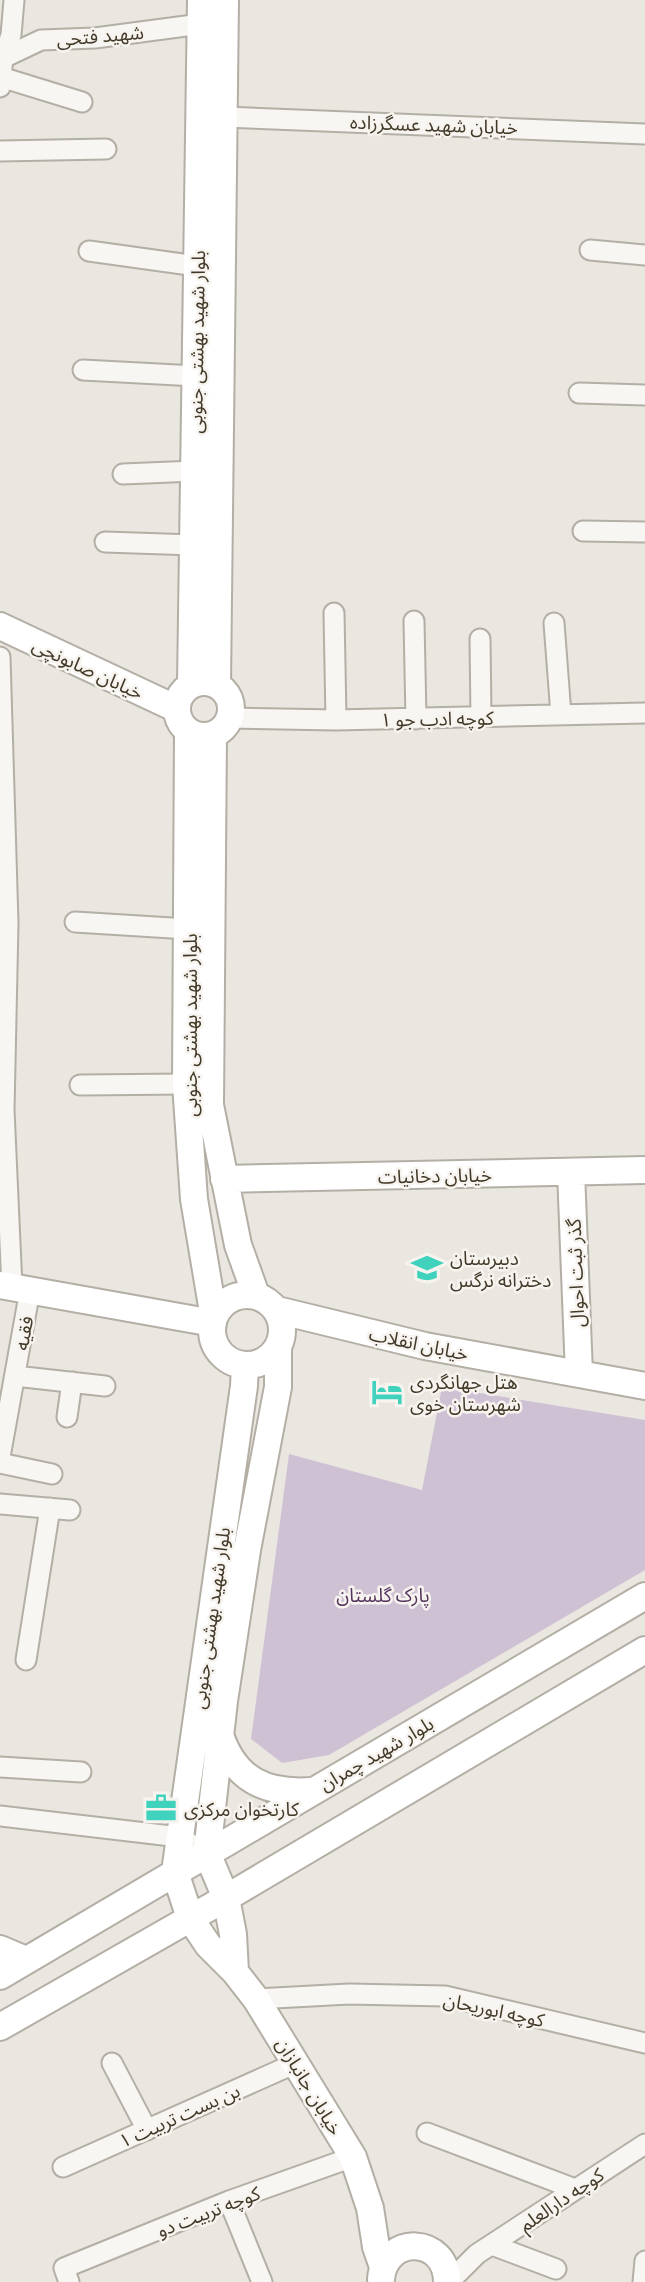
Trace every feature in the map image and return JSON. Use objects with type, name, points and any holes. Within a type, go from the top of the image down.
[{"type":"main road","name":"بلوار شهید بهشتی جنوبی","points":[[217,684],[225,0]]},
{"type":"main road","name":"بلوار شهید بهشتی جنوبی","points":[[191,684],[201,12]]},
{"type":"main road","name":"خیابان صابونچی","points":[[0,626],[202,723]]},
{"type":"main road","points":[[204,681],[217,684],[227,693],[232,705],[202,723],[180,695],[191,684],[204,681]]},
{"type":"main road","name":"بلوار شهید بهشتی جنوبی","points":[[202,723],[188,929],[186,1084],[194,1199],[214,1320]]},
{"type":"main road","name":"بلوار شهید بهشتی جنوبی","points":[[202,723],[211,1105],[238,1245],[267,1303]]},
{"type":"main road","name":"خیابان دخانیات","points":[[225,1179],[645,1170]]},
{"type":"main road","name":"گذر ثبت احوال","points":[[571,1172],[579,1374]]},
{"type":"main road","points":[[202,1252],[224,1259],[233,1255],[238,1245]]},
{"type":"main road","points":[[14,1287],[214,1320]]},
{"type":"main road","points":[[236,1296],[267,1303],[283,1329],[278,1348],[264,1361],[245,1365],[233,1362],[223,1355],[212,1335],[219,1308],[236,1296]]},
{"type":"main road","name":"خیابان انقلاب","points":[[267,1303],[425,1346],[645,1386]]},
{"type":"main road","name":"بلوار شهید بهشتی جنوبی","points":[[207,1853],[220,1735],[247,1550],[278,1387],[278,1348]]},
{"type":"main road","name":"بلوار شهید بهشتی جنوبی","points":[[175,1872],[245,1365]]},
{"type":"main road","name":"بلوار شهید چمران","points":[[0,1976],[645,1596]]},
{"type":"main road","points":[[0,2027],[226,1898],[645,1650]]},
{"type":"main road","points":[[220,1735],[236,1766],[254,1781],[275,1790],[312,1791]]},
{"type":"main road","points":[[207,1853],[226,1898],[233,1934],[235,1972]]},
{"type":"main road","name":"خیابان جانبازان","points":[[175,1872],[190,1918],[208,1945],[256,1998],[353,2157],[370,2208],[382,2274]]},
{"type":"main road","points":[[0,1949],[26,1960]]},
{"type":"main road","name":"خیابان جانبازان","points":[[370,2208],[411,2246]]},
{"type":"main road","points":[[382,2274],[394,2253],[411,2246],[430,2250],[438,2256],[444,2264],[448,2282]]},
{"type":"street","points":[[0,87],[1,64],[11,35],[14,0]]},
{"type":"street","name":"شهید فتحی","points":[[1,64],[41,40],[95,38],[201,12]]},
{"type":"street","points":[[1,64],[82,102]]},
{"type":"street","name":"خیابان شهید عسگرزاده","points":[[223,117],[645,134]]},
{"type":"street","points":[[0,151],[106,149]]},
{"type":"street","points":[[590,250],[645,256]]},
{"type":"street","points":[[89,251],[197,267]]},
{"type":"street","points":[[83,370],[196,376]]},
{"type":"street","points":[[579,393],[645,395]]},
{"type":"street","points":[[123,474],[195,471]]},
{"type":"street","points":[[583,531],[645,532]]},
{"type":"street","points":[[105,542],[194,545]]},
{"type":"street","points":[[334,613],[336,720]]},
{"type":"street","points":[[414,621],[416,719]]},
{"type":"street","points":[[554,623],[561,715]]},
{"type":"street","points":[[480,639],[481,717]]},
{"type":"street","name":"فقیه","points":[[0,657],[4,1194],[14,1287],[15,1376],[0,1457]]},
{"type":"street","name":"کوچه ادب جو ۱","points":[[202,723],[645,713]]},
{"type":"street","points":[[75,922],[188,929]]},
{"type":"street","points":[[80,1085],[186,1084]]},
{"type":"street","points":[[15,1376],[105,1386]]},
{"type":"street","points":[[66,1418],[72,1382]]},
{"type":"street","points":[[0,1463],[52,1474]]},
{"type":"street","points":[[0,1504],[70,1510]]},
{"type":"street","points":[[26,1660],[50,1508]]},
{"type":"street","points":[[0,1767],[81,1772]]},
{"type":"street","points":[[0,1816],[180,1837],[207,1853]]},
{"type":"street","name":"کوچه ابوریحان","points":[[256,1998],[349,1994],[445,1996],[645,2043]]},
{"type":"street","points":[[112,2063],[147,2130]]},
{"type":"street","name":"بن بست تربیت ۱","points":[[63,2167],[296,2063]]},
{"type":"street","points":[[427,2133],[575,2189]]},
{"type":"street","name":"کوچه دارالعلم","points":[[448,2282],[484,2250],[645,2144]]},
{"type":"street","name":"کوچه تربیت دو","points":[[67,2275],[229,2201],[353,2157]]},
{"type":"street","points":[[229,2201],[262,2282]]},
{"type":"street","points":[[438,2256],[484,2250],[556,2269]]},
{"type":"street","points":[[643,2282],[645,2261]]},
{"type":"green space","name":"پارک گلستان","points":[[442,1387],[645,1420],[645,1570],[329,1755],[282,1763],[251,1739],[289,1454],[422,1490]]},
{"type":"place","name":"دبیرستان دخترانه نرگس","points":[[427,1268]]},
{"type":"place","name":"هتل جهانگردی شهرستان خوی","points":[[387,1392]]},
{"type":"place","name":"کارتخوان مرکزی","points":[[161,1808]]}]
